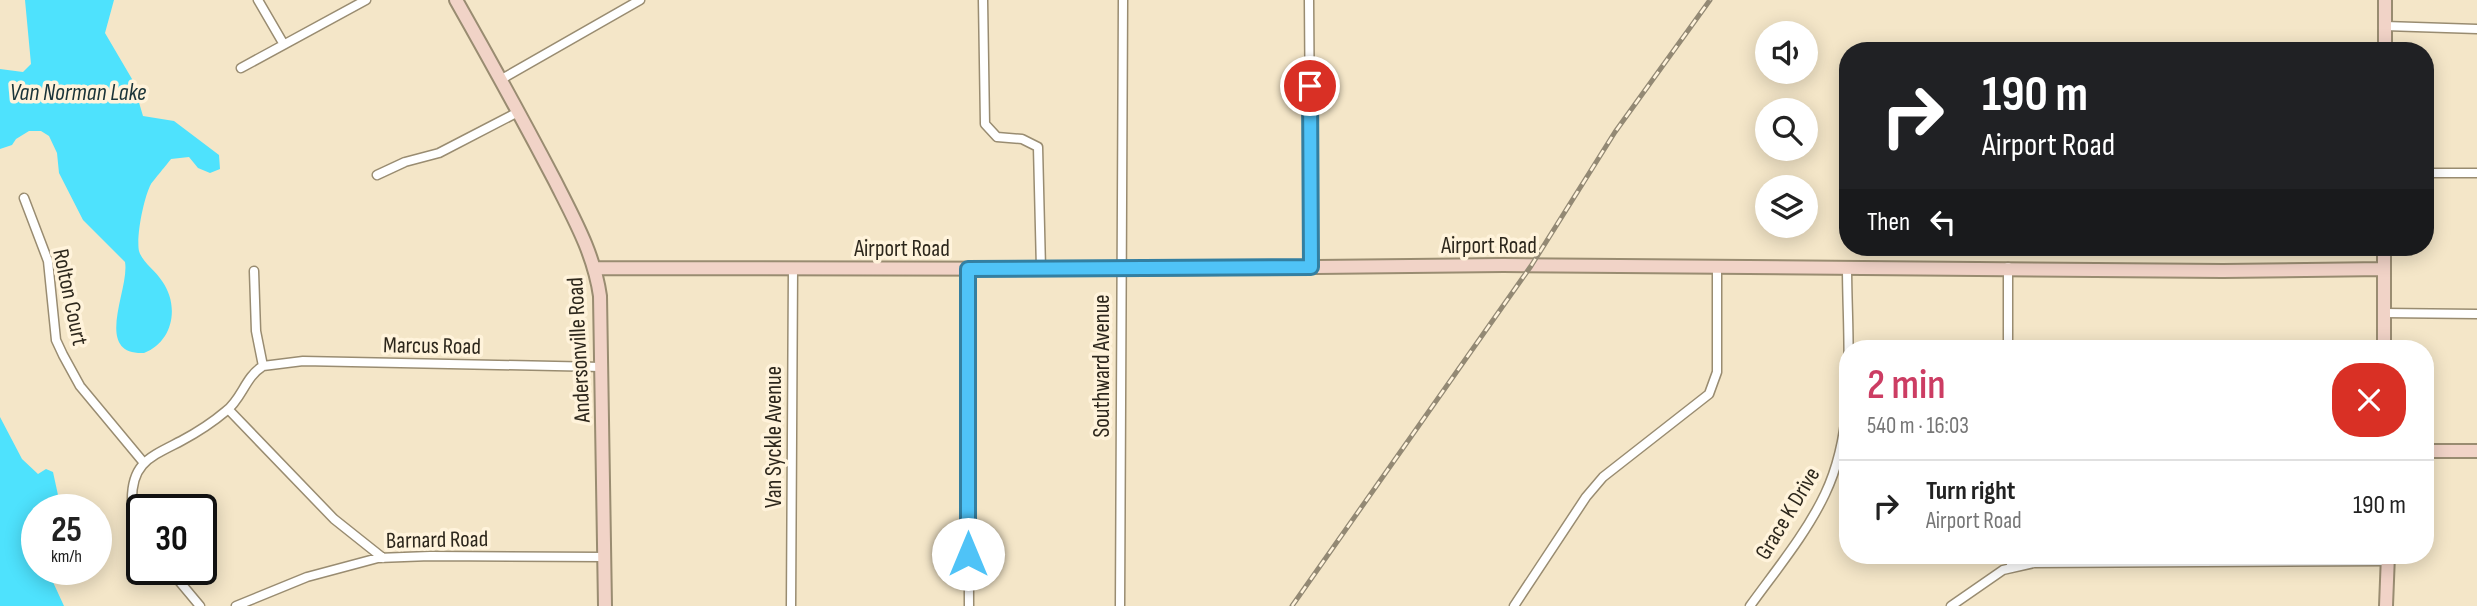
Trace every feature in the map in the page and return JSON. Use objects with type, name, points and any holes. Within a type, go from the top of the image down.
[{"type":"street","points":[[258,0],[283,43]]},
{"type":"street","points":[[241,68],[366,0]]},
{"type":"street","name":"Andersonville Road","points":[[456,0],[587,245],[595,268],[600,296],[605,606]]},
{"type":"street","points":[[500,80],[640,0]]},
{"type":"street","points":[[983,0],[985,124],[997,137],[1022,139],[1038,147],[1041,269]]},
{"type":"street","name":"Southward Avenue","points":[[1120,606],[1123,0]]},
{"type":"street","points":[[1310,0],[1311,267]]},
{"type":"street","points":[[2385,0],[2385,42]]},
{"type":"street","points":[[2385,26],[2477,29]]},
{"type":"street","points":[[377,175],[405,162],[439,153],[518,112]]},
{"type":"street","points":[[2434,173],[2477,173]]},
{"type":"street","name":"Rolton Court","points":[[24,198],[48,261],[56,340],[80,386],[144,463]]},
{"type":"street","points":[[2384,256],[2384,340]]},
{"type":"street","points":[[1514,606],[1586,497],[1603,477],[1709,394],[1717,372],[1717,266]]},
{"type":"street","name":"Airport Road","points":[[595,268],[1847,266],[2223,271],[2384,269]]},
{"type":"street","name":"Grace K Drive","points":[[1847,266],[1847,340]]},
{"type":"street","points":[[2008,267],[2008,340]]},
{"type":"street","name":"Van Syckle Avenue","points":[[792,606],[793,268]]},
{"type":"street","points":[[968,269],[969,606]]},
{"type":"street","points":[[133,494],[137,471],[144,463],[229,410],[251,373],[263,366],[256,331],[254,271]]},
{"type":"street","points":[[2384,313],[2477,314]]},
{"type":"street","name":"Marcus Road","points":[[263,366],[303,361],[602,367]]},
{"type":"street","points":[[229,410],[334,519],[383,558]]},
{"type":"street","points":[[2434,451],[2477,451]]},
{"type":"street","name":"Grace K Drive","points":[[1750,606],[1825,495],[1839,453]]},
{"type":"street","name":"Barnard Road","points":[[236,606],[307,577],[383,558],[604,557]]},
{"type":"street","points":[[2011,564],[2012,568]]},
{"type":"street","points":[[1951,606],[1977,585],[2012,568],[2036,564]]},
{"type":"street","points":[[2386,606],[2388,564]]},
{"type":"street","points":[[182,585],[200,606]]},
{"type":"water","name":"Van Norman Lake","points":[[25,0],[114,0],[105,33],[132,79],[143,116],[174,121],[219,155],[220,169],[210,173],[198,168],[189,157],[171,159],[148,190],[140,227],[139,251],[168,291],[172,312],[171,322],[162,341],[144,353],[128,351],[120,343],[116,332],[125,262],[83,220],[59,173],[57,153],[49,136],[41,131],[29,131],[12,145],[0,149],[0,69],[23,72],[31,64]]},
{"type":"water","points":[[0,417],[22,459],[38,474],[46,469],[53,472],[58,494],[21,494],[21,585],[54,585],[64,606],[0,606]]},
{"type":"railway","points":[[1292,606],[1531,266],[1615,132],[1710,0]]},
{"type":"route","points":[[968,554],[968,269],[1311,267],[1310,86]]}]
